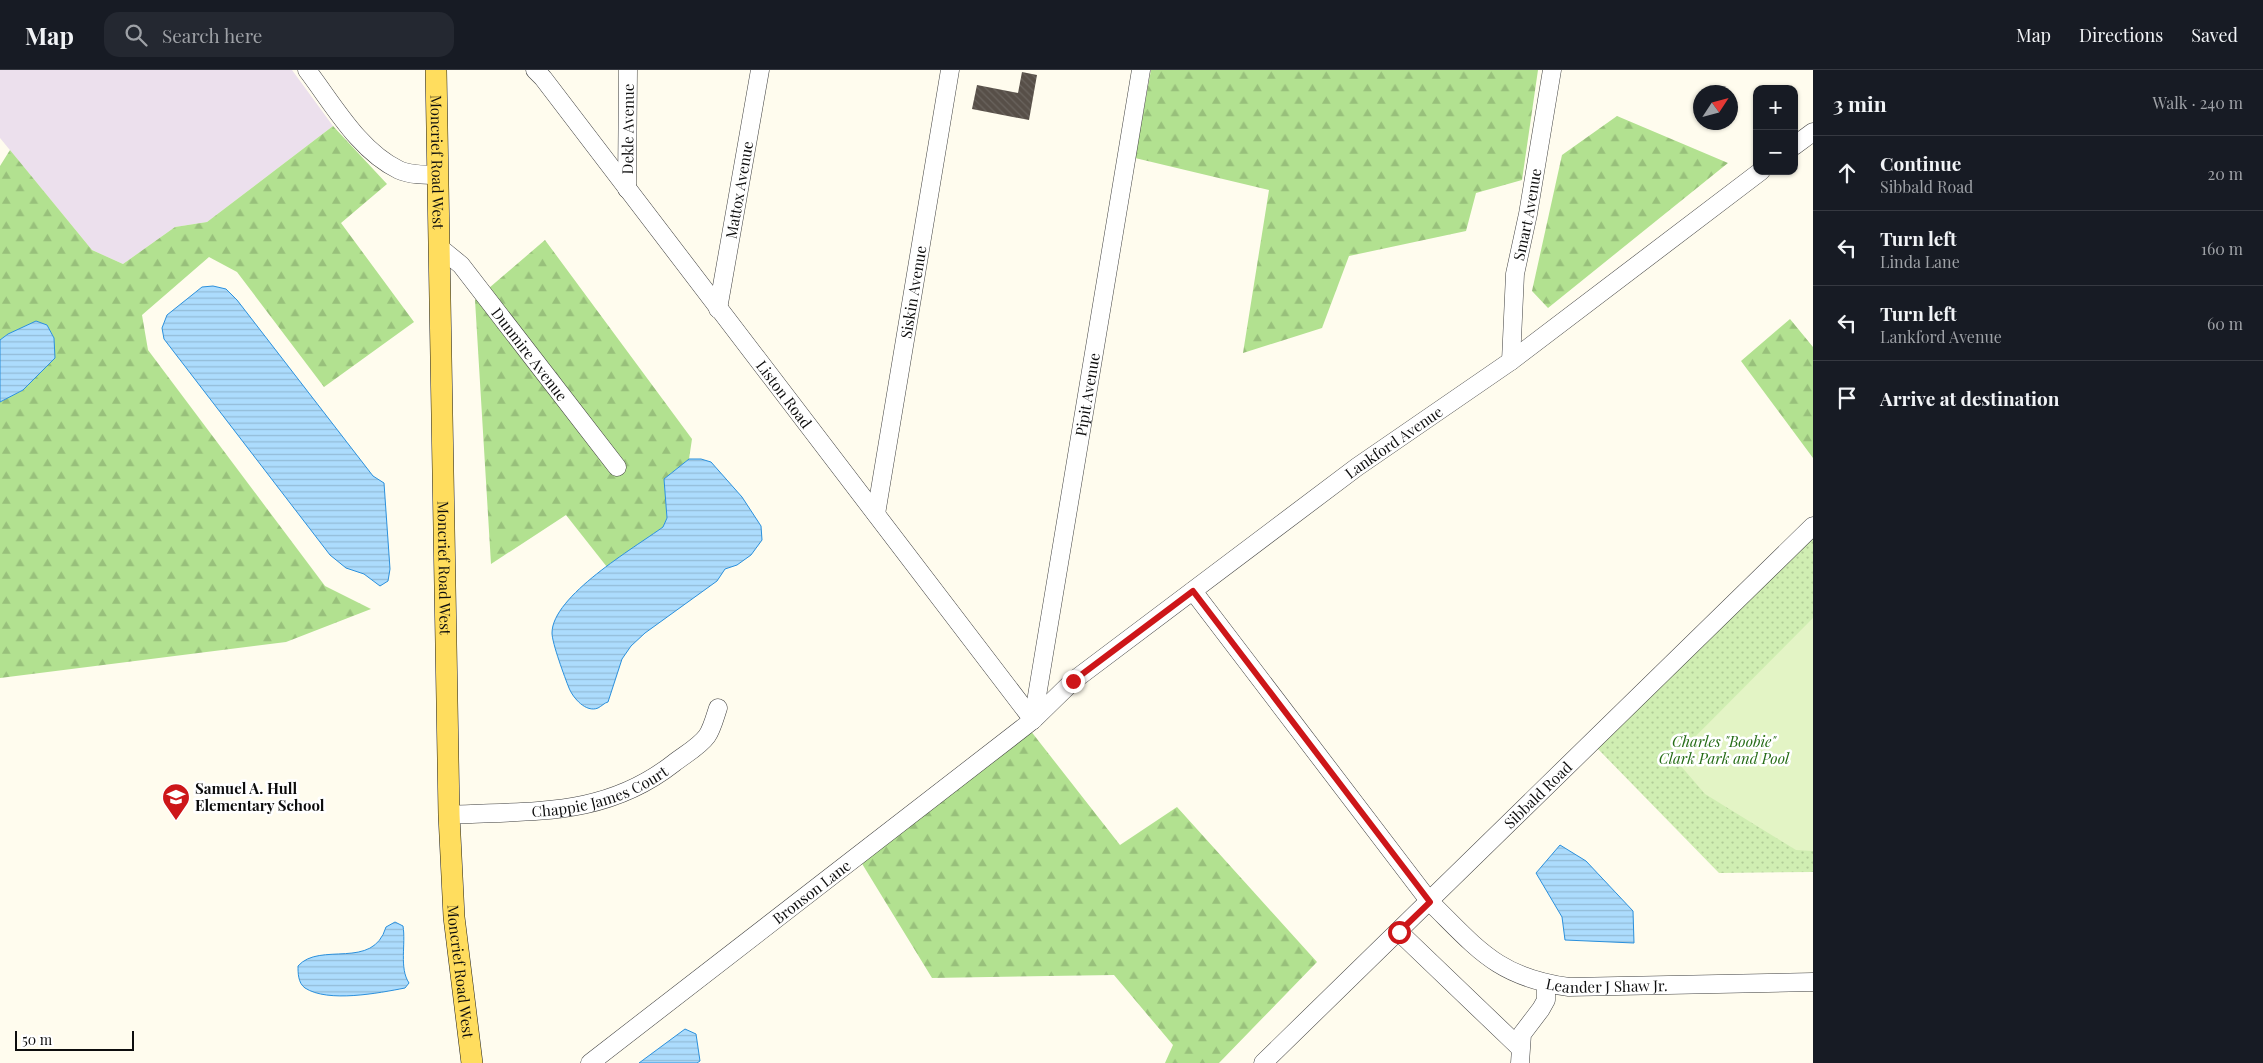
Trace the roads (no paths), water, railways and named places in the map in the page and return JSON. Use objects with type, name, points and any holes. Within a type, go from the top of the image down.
[{"type":"main road","name":"Moncrief Road West","points":[[436,70],[449,815],[454,917],[472,1063]]},
{"type":"street","points":[[307,70],[361,140],[382,159],[400,171],[437,175]]},
{"type":"street","name":"Liston Road","points":[[535,70],[1033,720]]},
{"type":"street","name":"Dekle Avenue","points":[[627,189],[628,70]]},
{"type":"street","name":"Mattox Avenue","points":[[718,309],[760,70]]},
{"type":"street","name":"Siskin Avenue","points":[[876,514],[950,70]]},
{"type":"street","name":"Pipit Avenue","points":[[1033,720],[1141,70]]},
{"type":"street","name":"Smart Avenue","points":[[1511,361],[1515,274],[1528,214],[1552,70]]},
{"type":"street","points":[[1798,143],[1813,132]]},
{"type":"street","name":"Lankford Avenue","points":[[1033,720],[1073,681],[1357,467],[1511,361],[1756,175]]},
{"type":"street","name":"Dunmire Avenue","points":[[439,247],[461,265],[618,467]]},
{"type":"street","name":"Sibbald Road","points":[[1263,1063],[1813,526]]},
{"type":"street","name":"Leander J Shaw Jr.","points":[[1193,591],[1430,902],[1473,945],[1505,969],[1546,984],[1568,987],[1813,982]]},
{"type":"street","name":"Chappie James Court","points":[[449,815],[551,810],[593,804],[627,792],[661,773],[707,736],[718,708]]},
{"type":"street","name":"Bronson Lane","points":[[590,1063],[1033,720]]},
{"type":"street","points":[[1399,932],[1520,1056]]},
{"type":"street","points":[[1520,1056],[1522,1034],[1542,1009],[1546,1000],[1546,984]]},
{"type":"water","points":[[213,286],[226,289],[237,300],[373,476],[384,483],[390,569],[388,581],[380,586],[364,574],[346,568],[330,555],[164,339],[162,328],[167,315],[202,287]]},
{"type":"water","points":[[36,321],[47,325],[54,338],[55,358],[23,390],[0,402],[0,340],[8,334]]},
{"type":"water","points":[[689,459],[701,459],[711,462],[742,497],[761,526],[762,540],[751,555],[737,565],[725,569],[717,581],[645,633],[631,646],[622,659],[608,702],[598,708],[585,707],[580,704],[569,688],[556,652],[552,633],[556,619],[565,604],[579,589],[615,560],[663,527],[667,518],[664,479]]},
{"type":"water","points":[[1560,845],[1586,861],[1633,911],[1634,943],[1565,940],[1562,917],[1536,873]]},
{"type":"water","points":[[395,922],[403,926],[403,963],[409,983],[405,988],[340,996],[315,993],[305,988],[301,983],[298,966],[308,959],[358,952],[370,948],[379,940],[386,927]]},
{"type":"water","points":[[685,1029],[696,1034],[700,1061],[697,1063],[639,1063]]},
{"type":"place","name":"Samuel A. Hull Elementary School","points":[[176,821]]},
{"type":"park label","name":"Charles \"Boobie\" Clark Park and Pool","points":[[1724,750]]}]
